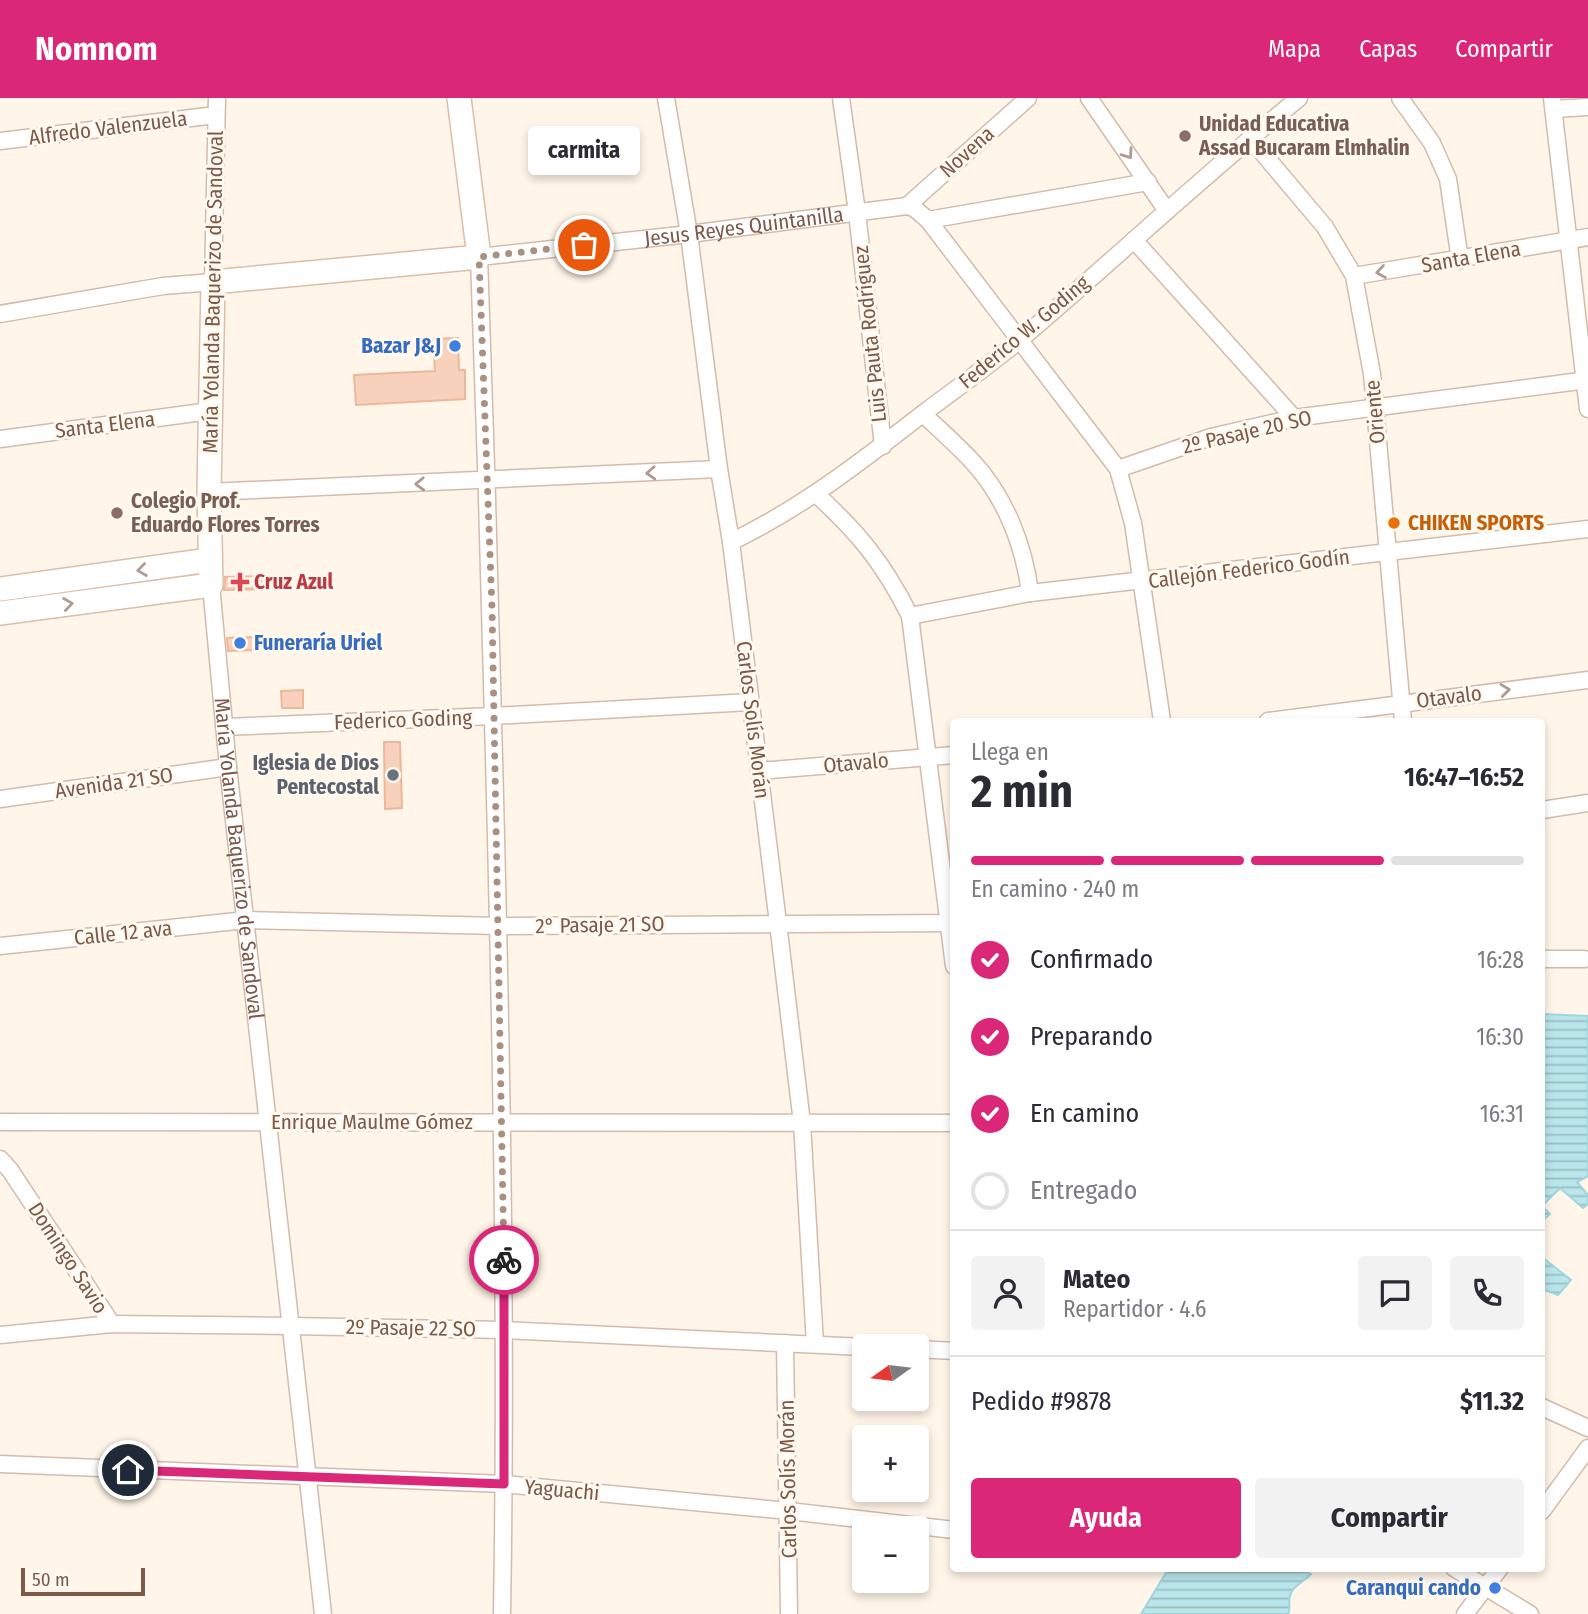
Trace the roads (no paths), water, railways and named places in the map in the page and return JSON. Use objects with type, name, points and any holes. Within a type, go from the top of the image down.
[{"type":"street","name":"María Yolanda Baquerizo de Sandoval","points":[[217,98],[209,560],[228,767],[323,1614]]},
{"type":"street","points":[[458,98],[479,257],[488,481],[502,1122],[502,1614]]},
{"type":"street","name":"Carlos Solís Morán","points":[[666,98],[689,234],[731,542],[802,1123],[815,1344]]},
{"type":"street","name":"Luis Pauta Rodríguez","points":[[841,98],[857,212],[883,446]]},
{"type":"street","name":"Novena","points":[[907,206],[1028,98]]},
{"type":"street","points":[[1089,98],[1167,211]]},
{"type":"street","name":"Federico W. Goding","points":[[731,542],[774,522],[816,494],[1020,340],[1299,98]]},
{"type":"street","points":[[1400,98],[1432,143],[1448,179],[1460,260]]},
{"type":"street","points":[[1588,107],[1553,103],[1588,409]]},
{"type":"street","name":"Alfredo Valenzuela","points":[[0,141],[216,115]]},
{"type":"street","name":"Oriente","points":[[1250,138],[1325,227],[1354,276],[1372,374],[1403,718]]},
{"type":"street","points":[[928,220],[1148,182]]},
{"type":"street","points":[[907,206],[914,208],[928,220],[1118,469],[1133,523],[1143,581],[1161,718]]},
{"type":"street","name":"Jesus Reyes Quintanilla","points":[[0,314],[163,286],[479,257],[907,206]]},
{"type":"street","name":"Santa Elena","points":[[1354,276],[1588,237]]},
{"type":"street","points":[[1134,240],[1294,418]]},
{"type":"street","name":"2º Pasaje 20 SO","points":[[1118,469],[1212,437],[1294,418],[1586,380]]},
{"type":"street","name":"Santa Elena","points":[[0,439],[210,411]]},
{"type":"street","points":[[923,414],[971,460],[996,491],[1026,562],[1030,593]]},
{"type":"street","points":[[209,492],[719,469]]},
{"type":"street","points":[[816,494],[849,524],[875,555],[893,582],[910,616],[950,916]]},
{"type":"street","name":"Callejón Federico Godín","points":[[910,616],[1030,593],[1588,529]]},
{"type":"street","points":[[0,589],[209,560]]},
{"type":"street","points":[[0,613],[211,585]]},
{"type":"street","name":"Otavalo","points":[[1289,718],[1588,680]]},
{"type":"street","name":"Federico Goding","points":[[224,727],[750,702]]},
{"type":"street","name":"Otavalo","points":[[759,771],[950,755]]},
{"type":"street","name":"Avenida 21 SO","points":[[0,800],[228,767]]},
{"type":"street","points":[[1545,810],[1588,803]]},
{"type":"street","name":"2° Pasaje 21 SO","points":[[246,920],[499,926],[950,924]]},
{"type":"street","name":"Calle 12 ava","points":[[0,946],[246,920]]},
{"type":"street","points":[[1545,960],[1584,959]]},
{"type":"street","name":"Enrique Maulme Gómez","points":[[0,1122],[950,1123]]},
{"type":"street","name":"Domingo Savio","points":[[3,1169],[112,1324]]},
{"type":"street","name":"2º Pasaje 22 SO","points":[[0,1335],[112,1324],[291,1326],[504,1330],[852,1346]]},
{"type":"street","name":"Carlos Solís Morán","points":[[785,1343],[789,1614]]},
{"type":"street","points":[[929,1350],[950,1351]]},
{"type":"street","points":[[1545,1408],[1588,1428]]},
{"type":"street","points":[[1545,1507],[1588,1448]]},
{"type":"street","name":"Yaguachi","points":[[0,1464],[504,1484],[950,1530]]},
{"type":"street","points":[[1460,1572],[1530,1614]]},
{"type":"street","points":[[1465,1614],[1497,1572]]},
{"type":"water","points":[[1545,1014],[1588,1016],[1588,1176],[1577,1182],[1588,1195],[1588,1204],[1583,1208],[1560,1188],[1545,1203]]},
{"type":"water","points":[[1545,1259],[1571,1280],[1558,1295],[1545,1290]]},
{"type":"water","points":[[1166,1572],[1311,1574],[1291,1593],[1288,1614],[1141,1614]]},
{"type":"place","name":"Unidad Educativa Assad Bucaram Elmhalin","points":[[1185,136]]},
{"type":"place","name":"carmita","points":[[584,245]]},
{"type":"place","name":"Bazar J&J","points":[[455,346]]},
{"type":"place","name":"Colegio Prof. Eduardo Flores Torres","points":[[117,513]]},
{"type":"place","name":"CHIKEN SPORTS","points":[[1394,523]]},
{"type":"place","name":"Cruz Azul","points":[[240,582]]},
{"type":"place","name":"Funeraría Uriel","points":[[240,643]]},
{"type":"place","name":"Iglesia de Dios Pentecostal","points":[[393,775]]},
{"type":"place","name":"Caranqui cando","points":[[1495,1588]]}]
